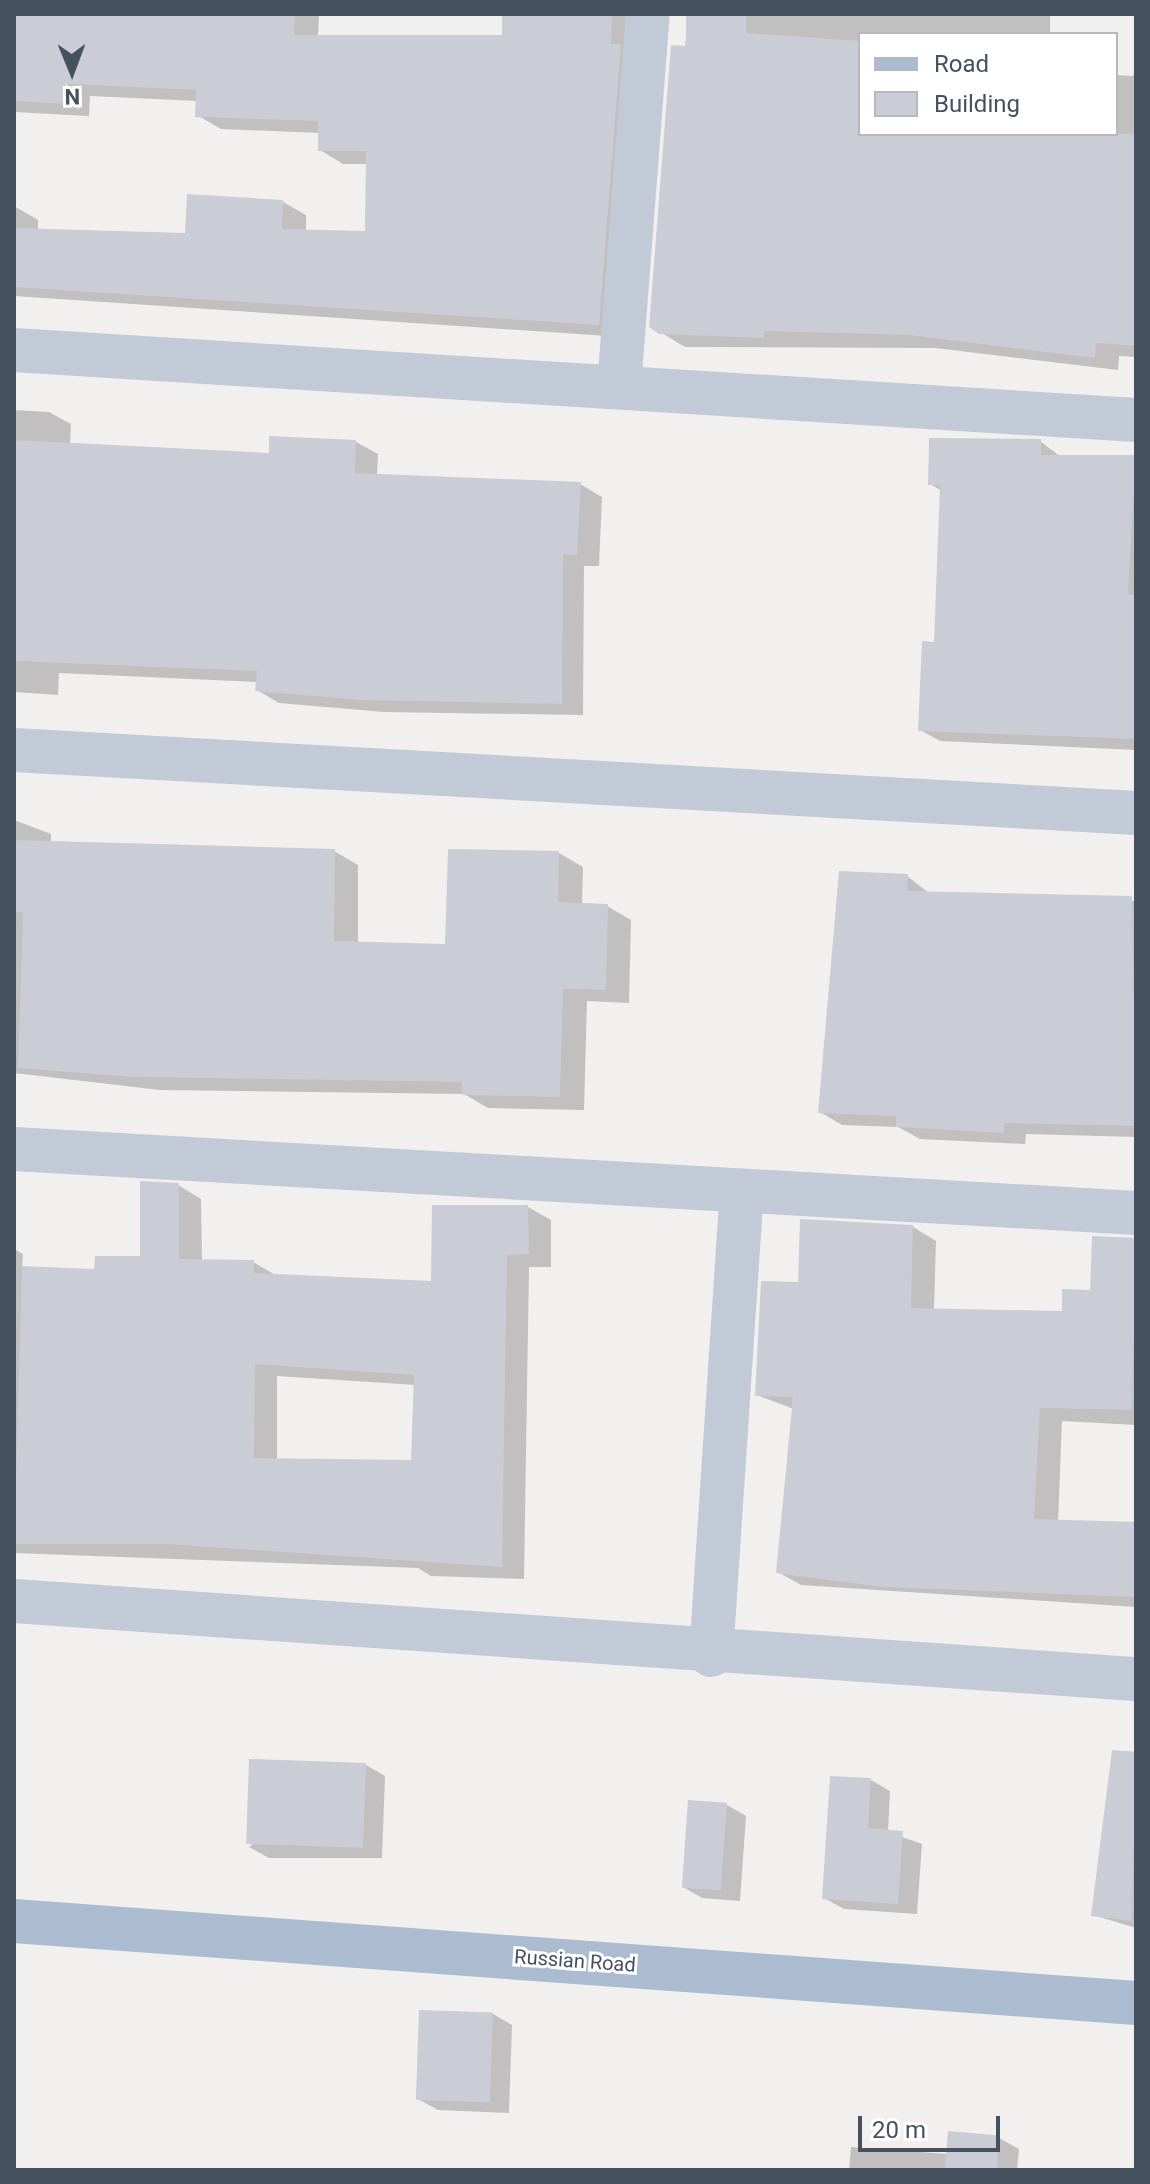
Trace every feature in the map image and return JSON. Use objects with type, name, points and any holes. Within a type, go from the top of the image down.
[{"type":"main road","name":"Russian Road","points":[[14,1921],[1136,2003]]},
{"type":"street","points":[[619,387],[648,14]]},
{"type":"street","points":[[14,350],[1136,420]]},
{"type":"street","points":[[14,750],[1136,813]]},
{"type":"street","points":[[14,1149],[742,1193],[1136,1213]]},
{"type":"street","points":[[711,1655],[742,1193]]},
{"type":"street","points":[[14,1601],[711,1655],[1136,1679]]},
{"type":"building","points":[[14,14],[295,14],[294,35],[502,35],[502,14],[612,14],[611,44],[621,44],[599,325],[14,287],[14,228],[185,233],[187,194],[283,200],[282,229],[365,231],[366,151],[318,151],[318,121],[195,117],[196,90],[67,84],[66,104],[14,101]]},
{"type":"building","points":[[686,14],[746,14],[746,33],[858,41],[858,136],[1136,134],[1136,346],[1096,343],[1095,358],[910,335],[764,331],[764,338],[659,334],[649,327],[671,45],[686,46]]},
{"type":"building","points":[[269,436],[356,440],[355,473],[581,482],[577,555],[563,554],[562,704],[361,700],[255,691],[257,671],[14,661],[14,440],[269,453]]},
{"type":"building","points":[[929,438],[1041,439],[1041,455],[1136,455],[1128,594],[1136,595],[1136,739],[918,731],[922,641],[934,642],[940,485],[928,485]]},
{"type":"building","points":[[14,840],[335,849],[334,941],[445,944],[448,849],[559,851],[558,902],[608,904],[606,990],[563,989],[560,1097],[462,1095],[462,1082],[134,1077],[18,1068],[23,912],[14,912]]},
{"type":"building","points":[[839,871],[908,874],[907,891],[1132,896],[1136,1126],[1004,1123],[1004,1133],[896,1127],[896,1116],[818,1113]]},
{"type":"building","points":[[140,1181],[179,1183],[179,1259],[254,1260],[254,1273],[431,1281],[432,1205],[528,1205],[529,1254],[507,1255],[502,1567],[166,1544],[14,1544],[22,1266],[94,1269],[95,1256],[140,1256]],"holes":[[[255,1364],[414,1375],[411,1460],[254,1458]]]},
{"type":"building","points":[[800,1219],[913,1225],[911,1308],[1062,1311],[1062,1289],[1090,1290],[1092,1236],[1136,1238],[1132,1410],[1040,1408],[1034,1519],[1136,1522],[1136,1597],[883,1587],[776,1573],[793,1397],[755,1396],[761,1281],[798,1282]]},
{"type":"building","points":[[1112,1750],[1136,1752],[1132,1921],[1091,1916]]},
{"type":"building","points":[[249,1759],[366,1763],[363,1848],[246,1844]]},
{"type":"building","points":[[830,1776],[871,1778],[868,1828],[903,1831],[898,1904],[822,1899]]},
{"type":"building","points":[[688,1800],[727,1803],[721,1891],[682,1888]]},
{"type":"building","points":[[419,2010],[493,2013],[490,2103],[416,2100]]},
{"type":"building","points":[[948,2131],[1000,2136],[997,2170],[945,2170]]}]
